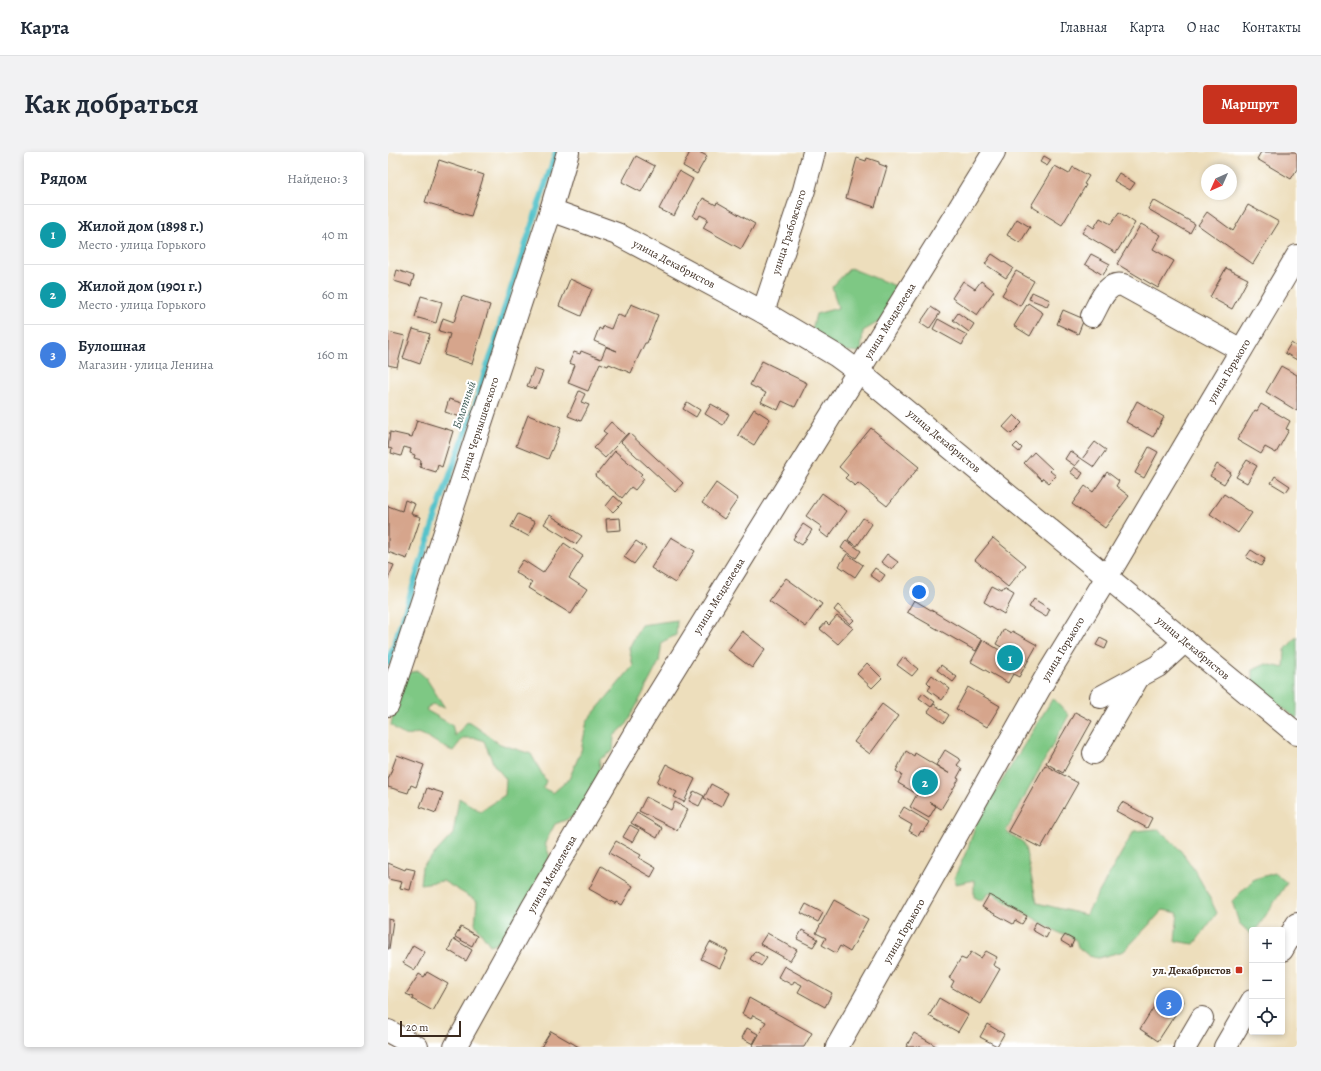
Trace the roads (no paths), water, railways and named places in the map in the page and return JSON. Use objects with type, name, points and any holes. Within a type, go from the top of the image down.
[{"type":"street","name":"улица Чернышевского","points":[[388,704],[551,210],[568,152]]},
{"type":"street","name":"улица Грабовского","points":[[763,312],[804,190],[814,152]]},
{"type":"street","name":"улица Менделеева","points":[[455,1047],[532,908],[642,719],[859,372],[994,152]]},
{"type":"street","name":"улица Декабристов","points":[[551,210],[617,234],[763,312],[837,356],[859,372],[1297,734]]},
{"type":"street","name":"улица Горького","points":[[837,1047],[1046,677],[1297,256]]},
{"type":"street","points":[[1092,316],[1111,286],[1118,284],[1123,285],[1241,350]]},
{"type":"street","points":[[1101,697],[1158,666],[1185,642]]},
{"type":"street","points":[[1094,753],[1139,676]]},
{"type":"street","points":[[1285,945],[1297,924]]},
{"type":"street","points":[[1225,1047],[1249,1006]]},
{"type":"street","points":[[1185,1047],[1202,1018]]},
{"type":"street","points":[[388,1031],[417,1047]]},
{"type":"waterway","name":"Болотный","points":[[388,663],[443,494],[474,409],[495,345],[503,313],[556,152]]},
{"type":"place","name":"Жилой дом (1898 г.)","points":[[1010,658]]},
{"type":"place","name":"Жилой дом (1901 г.)","points":[[925,782]]},
{"type":"place","name":"ул. Декабристов","points":[[1239,970]]},
{"type":"place","name":"Булошная","points":[[1169,1003]]}]
